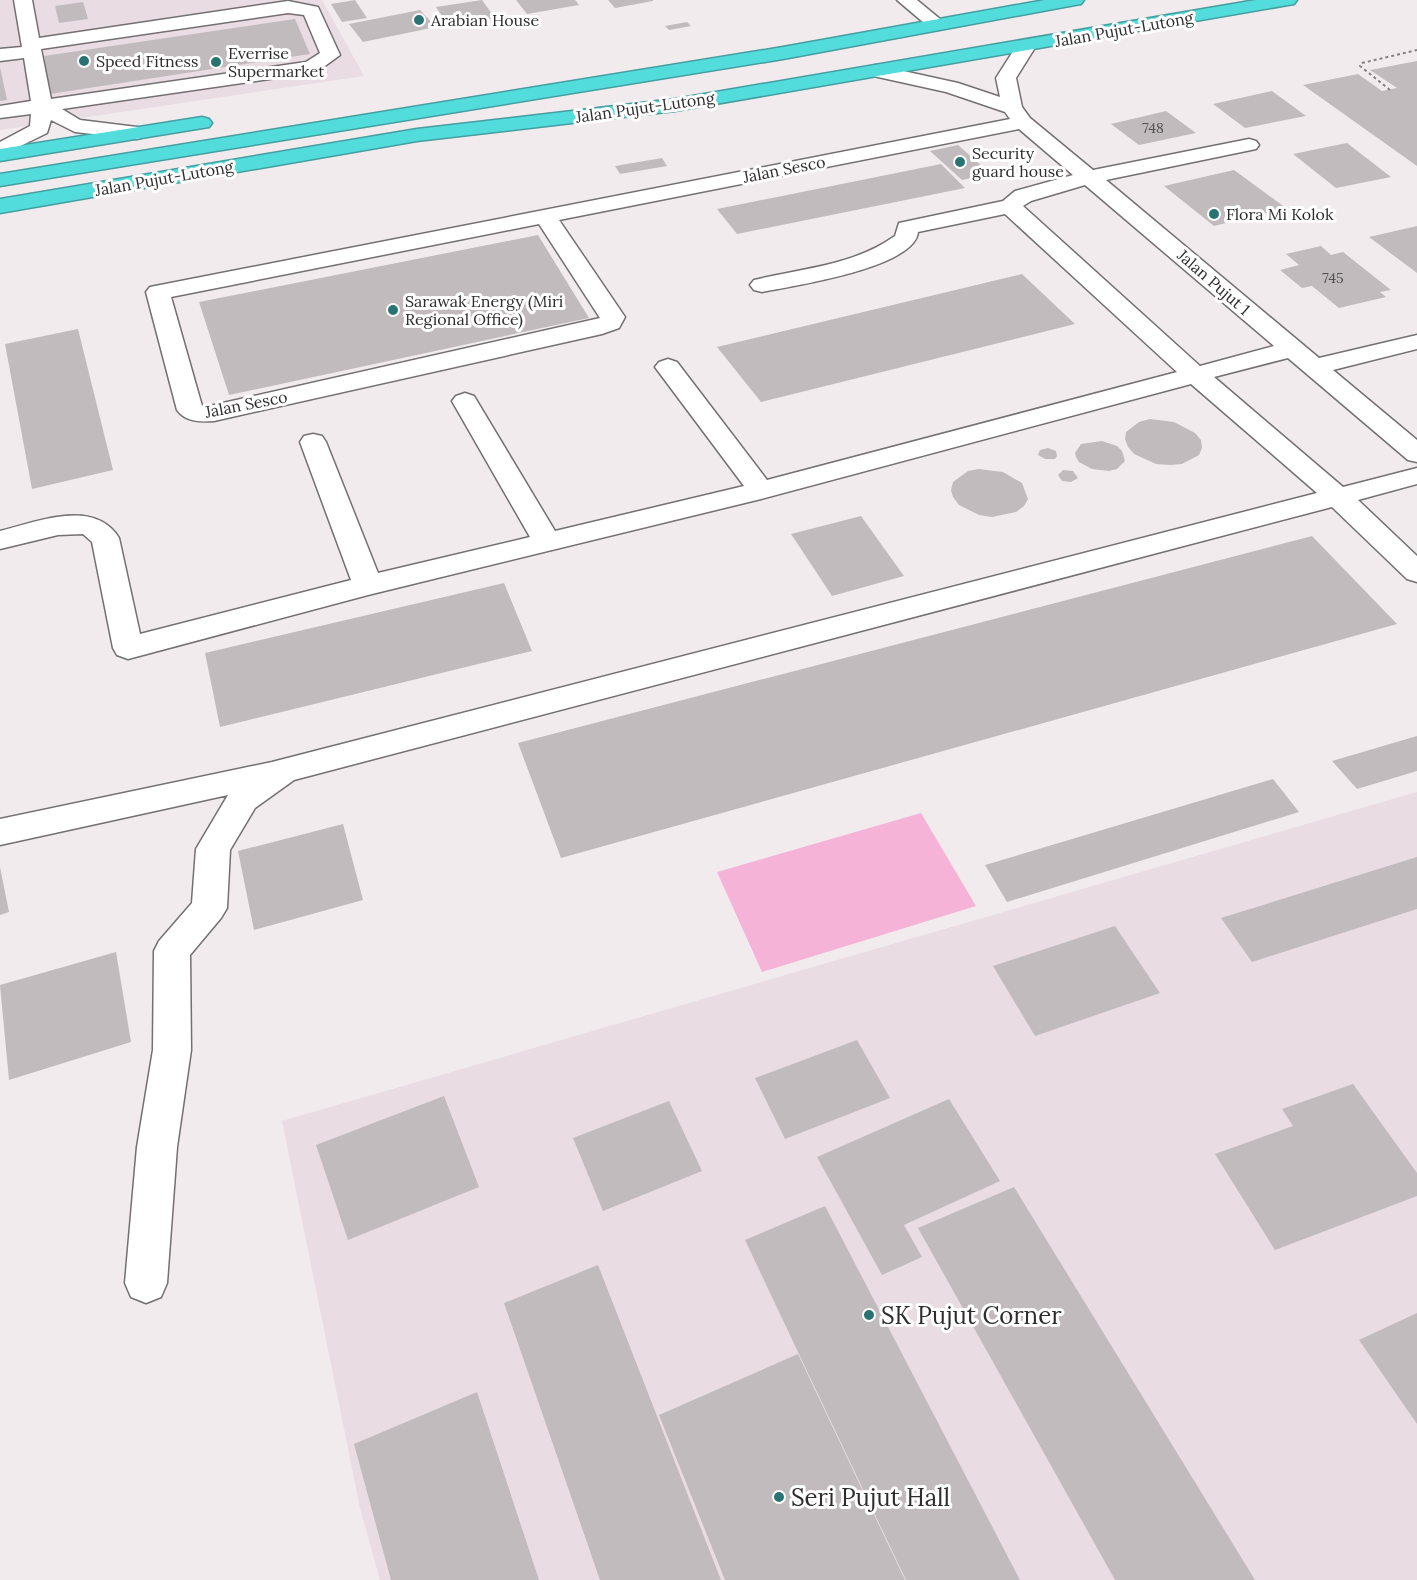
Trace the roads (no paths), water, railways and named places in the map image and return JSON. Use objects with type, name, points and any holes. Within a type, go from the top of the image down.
[{"type":"highway","name":"Jalan Pujut-Lutong","points":[[0,180],[831,44],[1075,0]]},
{"type":"highway","name":"Jalan Pujut-Lutong","points":[[0,206],[417,135],[675,105],[1288,0]]},
{"type":"highway","points":[[452,87],[592,67],[831,44]]},
{"type":"highway","points":[[445,152],[675,105]]},
{"type":"highway","points":[[0,155],[218,121]]},
{"type":"street","points":[[906,0],[937,24]]},
{"type":"street","points":[[0,6],[23,1],[42,106],[40,129],[0,150]]},
{"type":"street","points":[[0,55],[31,48],[288,7],[311,11],[330,55],[311,67],[0,112]]},
{"type":"street","points":[[1018,115],[1006,78],[1026,46]]},
{"type":"street","name":"Jalan Pujut 1","points":[[876,71],[951,87],[1018,115],[1417,454]]},
{"type":"street","points":[[42,106],[75,126],[137,133]]},
{"type":"street","name":"Jalan Sesco","points":[[545,216],[613,317],[610,323],[602,327],[214,413],[199,414],[190,410],[158,292],[545,216],[1018,115]]},
{"type":"street","points":[[762,285],[871,261],[894,249],[906,239],[907,228],[1010,206],[1023,196],[1092,177],[1249,145]]},
{"type":"street","points":[[1010,206],[1197,375],[1337,496],[1417,572]]},
{"type":"street","points":[[1314,367],[1417,342]]},
{"type":"street","points":[[0,540],[58,526],[89,525],[105,538],[128,648],[368,585],[761,490],[1292,349]]},
{"type":"street","points":[[668,367],[761,490]]},
{"type":"street","points":[[465,401],[546,542]]},
{"type":"street","points":[[312,442],[368,585]]},
{"type":"street","points":[[0,832],[284,771],[1417,476]]},
{"type":"street","points":[[146,1283],[157,1146],[172,1050],[172,951],[209,908],[213,849],[243,799],[284,771]]},
{"type":"place","name":"Arabian House","points":[[419,20]]},
{"type":"place","name":"Speed Fitness","points":[[84,61]]},
{"type":"place","name":"Everrise Supermarket","points":[[216,62]]},
{"type":"place","name":"Security guard house","points":[[960,162]]},
{"type":"place","name":"Flora Mi Kolok","points":[[1214,214]]},
{"type":"place","name":"Sarawak Energy (Miri Regional Office)","points":[[393,310]]},
{"type":"place","name":"SK Pujut Corner","points":[[869,1315]]},
{"type":"place","name":"Seri Pujut Hall","points":[[779,1497]]}]
